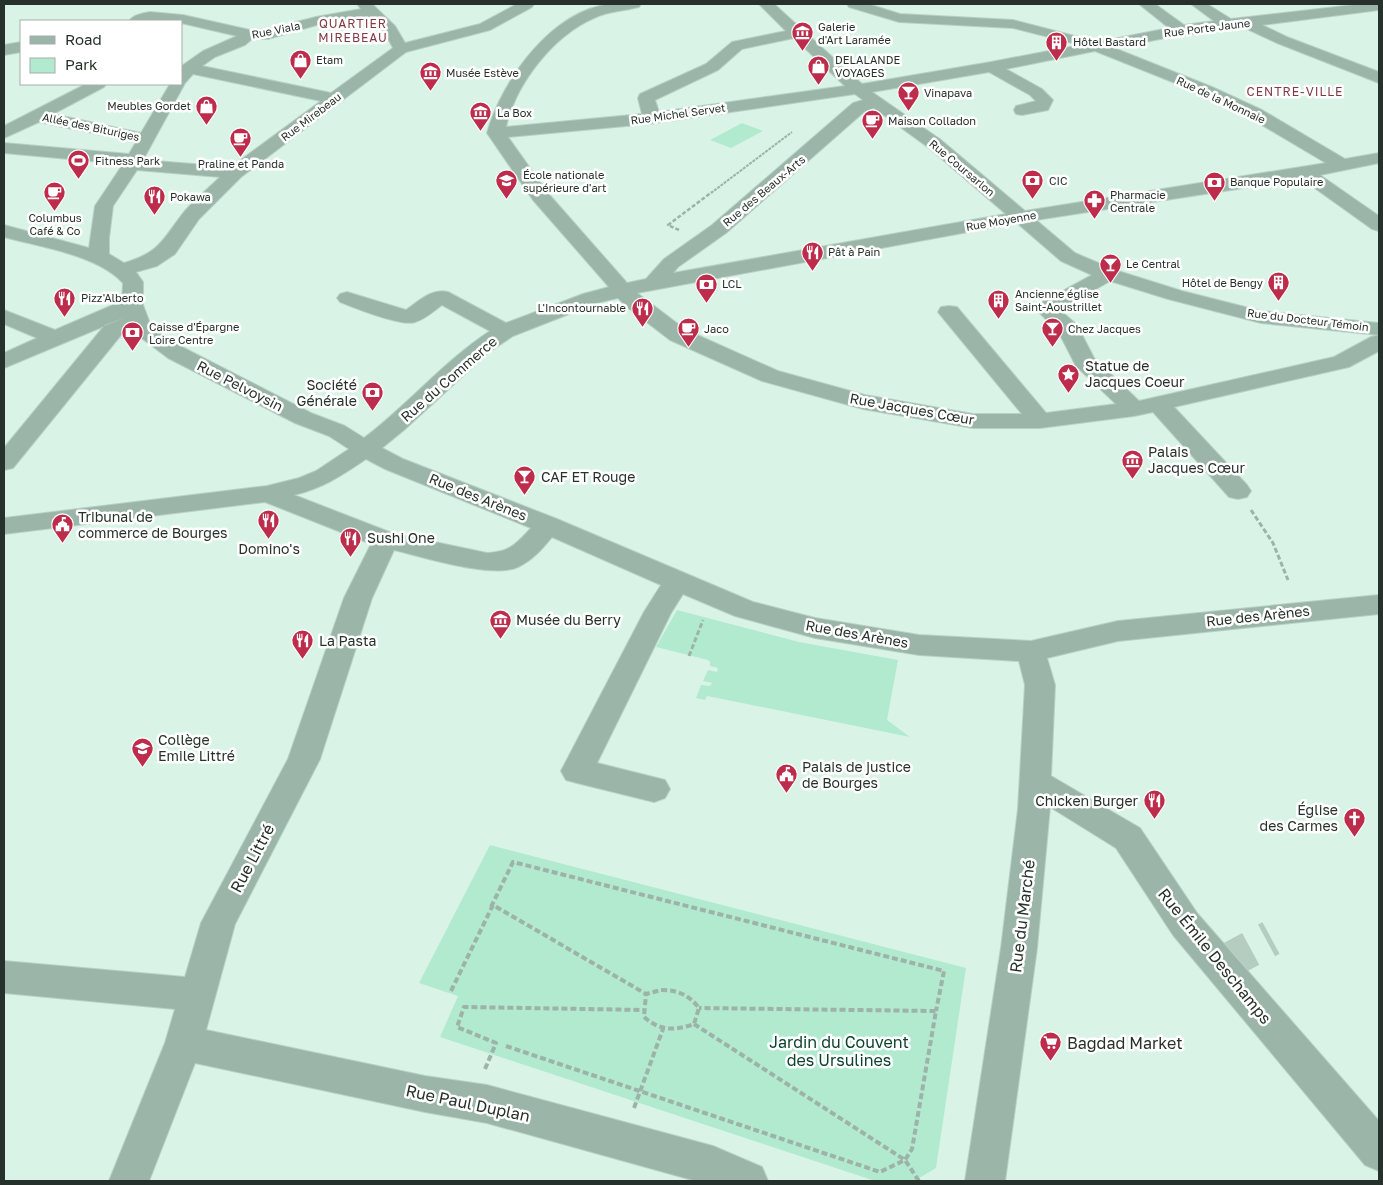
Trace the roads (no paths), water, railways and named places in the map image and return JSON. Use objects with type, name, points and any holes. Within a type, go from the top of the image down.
[{"type":"street","name":"Rue Mirebeau","points":[[122,270],[150,262],[168,250],[192,215],[235,174],[336,100],[399,44],[485,27],[528,4]]},
{"type":"street","points":[[496,134],[501,112],[520,80],[544,47],[570,25],[589,15],[634,4]]},
{"type":"street","name":"Rue Coursarlon","points":[[766,4],[858,89],[935,144],[1020,217]]},
{"type":"street","points":[[854,4],[898,18],[1013,24]]},
{"type":"street","points":[[1146,4],[1182,30]]},
{"type":"street","points":[[1198,4],[1228,24]]},
{"type":"street","name":"Rue Porte Jaune","points":[[858,89],[991,67],[1094,45],[1182,30],[1379,6]]},
{"type":"street","points":[[368,8],[390,29],[399,44]]},
{"type":"street","name":"Rue Viala","points":[[191,65],[240,42],[248,35],[268,34],[368,8]]},
{"type":"street","points":[[992,9],[1013,24]]},
{"type":"street","points":[[144,16],[183,19],[248,35]]},
{"type":"street","points":[[1247,23],[1282,40],[1376,73]]},
{"type":"street","name":"Rue de la Monnaie","points":[[1013,24],[1094,45],[1206,90],[1256,114],[1342,165]]},
{"type":"street","points":[[652,118],[646,98],[712,66],[737,45],[796,33]]},
{"type":"street","points":[[4,50],[20,47]]},
{"type":"street","points":[[191,65],[336,100]]},
{"type":"street","points":[[991,67],[1036,92],[1045,100],[1042,106],[1022,110]]},
{"type":"street","points":[[4,133],[96,85]]},
{"type":"street","points":[[99,257],[99,238],[104,206],[133,162],[177,85]]},
{"type":"street","name":"Rue Michel Servet","points":[[496,134],[652,118],[858,89]]},
{"type":"street","name":"Rue des Beaux-Arts","points":[[652,283],[671,263],[786,172],[859,107],[876,102]]},
{"type":"street","name":"Allée des Bituriges","points":[[37,116],[145,139]]},
{"type":"street","name":"Rue Jacques Cœur","points":[[496,134],[540,196],[623,290],[634,302],[678,335],[770,376],[863,402],[974,421],[1040,421],[1134,409],[1341,362],[1377,343]]},
{"type":"street","points":[[4,148],[235,174]]},
{"type":"street","name":"Rue Moyenne","points":[[623,290],[652,283],[1020,217],[1305,173],[1379,158]]},
{"type":"street","points":[[1305,173],[1379,225]]},
{"type":"street","name":"Rue du Docteur Témoin","points":[[1020,217],[1068,257],[1108,274],[1175,295],[1261,317],[1377,343]]},
{"type":"street","points":[[4,231],[99,257],[122,270],[133,282],[134,312]]},
{"type":"street","points":[[1108,274],[1047,309],[1069,330],[1084,361],[1134,409]]},
{"type":"street","name":"Rue du Commerce","points":[[4,526],[267,494],[307,484],[325,476],[365,449],[396,425],[481,347],[505,331],[590,298],[623,290]]},
{"type":"street","points":[[347,298],[385,312],[410,317],[441,296],[505,331]]},
{"type":"street","points":[[4,361],[54,338],[134,312]]},
{"type":"street","points":[[4,463],[113,330],[134,312]]},
{"type":"street","name":"Rue Pelvoysin","points":[[134,312],[141,329],[176,353],[303,418],[337,430],[365,449]]},
{"type":"street","points":[[949,312],[1040,421]]},
{"type":"street","points":[[4,316],[54,338]]},
{"type":"street","points":[[1159,404],[1238,491]]},
{"type":"street","name":"Rue des Arènes","points":[[365,449],[394,464],[548,525],[677,582],[745,609],[815,628],[919,645],[1031,651],[1118,631],[1379,604]]},
{"type":"street","points":[[267,494],[386,540],[487,562],[508,561],[525,550],[548,525]]},
{"type":"street","name":"Rue Littré","points":[[129,1181],[184,1043],[196,994],[218,923],[304,759],[358,598],[386,540]]},
{"type":"street","points":[[654,789],[577,771],[658,612],[677,582]]},
{"type":"street","name":"Rue du Marché","points":[[986,1181],[1019,948],[1036,782],[1040,685],[1031,651]]},
{"type":"street","name":"Rue Émile Deschamps","points":[[1036,782],[1128,838],[1185,924],[1379,1152]]},
{"type":"street","points":[[4,977],[196,994]]},
{"type":"street","name":"Rue Paul Duplan","points":[[184,1043],[425,1094],[472,1101],[713,1166],[748,1181]]},
{"type":"tunnel","points":[[1219,966],[1271,938]]},
{"type":"place","name":"Galerie d'Art Laramée","points":[[802,52]]},
{"type":"place","name":"Hôtel Bastard","points":[[1057,61]]},
{"type":"place","name":"Etam","points":[[300,79]]},
{"type":"place","name":"DELALANDE VOYAGES","points":[[819,85]]},
{"type":"place","name":"Musée Estève","points":[[430,92]]},
{"type":"place","name":"Vinapava","points":[[908,112]]},
{"type":"place","name":"Meubles Gordet","points":[[207,125]]},
{"type":"place","name":"La Box","points":[[481,132]]},
{"type":"place","name":"Maison Colladon","points":[[872,140]]},
{"type":"place","name":"Praline et Panda","points":[[241,157]]},
{"type":"place","name":"Fitness Park","points":[[79,180]]},
{"type":"place","name":"École nationale supérieure d'art","points":[[507,200]]},
{"type":"place","name":"CIC","points":[[1033,200]]},
{"type":"place","name":"Banque Populaire","points":[[1214,201]]},
{"type":"place","name":"Columbus Café & Co","points":[[55,211]]},
{"type":"place","name":"Pokawa","points":[[154,216]]},
{"type":"place","name":"Pharmacie Centrale","points":[[1094,220]]},
{"type":"place","name":"Pât à Pain","points":[[812,271]]},
{"type":"place","name":"Le Central","points":[[1110,283]]},
{"type":"place","name":"Hôtel de Bengy","points":[[1279,302]]},
{"type":"place","name":"LCL","points":[[706,303]]},
{"type":"place","name":"Pizz'Alberto","points":[[65,317]]},
{"type":"place","name":"Ancienne église Saint-Aoustrillet","points":[[999,319]]},
{"type":"place","name":"L'Incontournable","points":[[642,327]]},
{"type":"place","name":"Jaco","points":[[688,348]]},
{"type":"place","name":"Chez Jacques","points":[[1052,348]]},
{"type":"place","name":"Caisse d'Épargne Loire Centre","points":[[133,352]]},
{"type":"place","name":"Statue de Jacques Coeur","points":[[1069,393]]},
{"type":"place","name":"Société Générale","points":[[373,412]]},
{"type":"place","name":"Palais Jacques Cœur","points":[[1132,479]]},
{"type":"place","name":"CAF ET Rouge","points":[[525,496]]},
{"type":"place","name":"Domino's","points":[[269,540]]},
{"type":"place","name":"Tribunal de commerce de Bourges","points":[[62,544]]},
{"type":"place","name":"Sushi One","points":[[351,557]]},
{"type":"place","name":"Musée du Berry","points":[[500,639]]},
{"type":"place","name":"La Pasta","points":[[303,660]]},
{"type":"place","name":"Collège Emile Littré","points":[[142,767]]},
{"type":"place","name":"Palais de justice de Bourges","points":[[786,794]]},
{"type":"place","name":"Chicken Burger","points":[[1154,820]]},
{"type":"place","name":"Église des Carmes","points":[[1354,837]]},
{"type":"place","name":"Bagdad Market","points":[[1051,1062]]},
{"type":"district","name":"QUARTIER MIREBEAU","points":[[353,31]]},
{"type":"district","name":"CENTRE-VILLE","points":[[1295,92]]},
{"type":"park label","name":"Jardin du Couvent des Ursulines","points":[[839,1051]]}]
